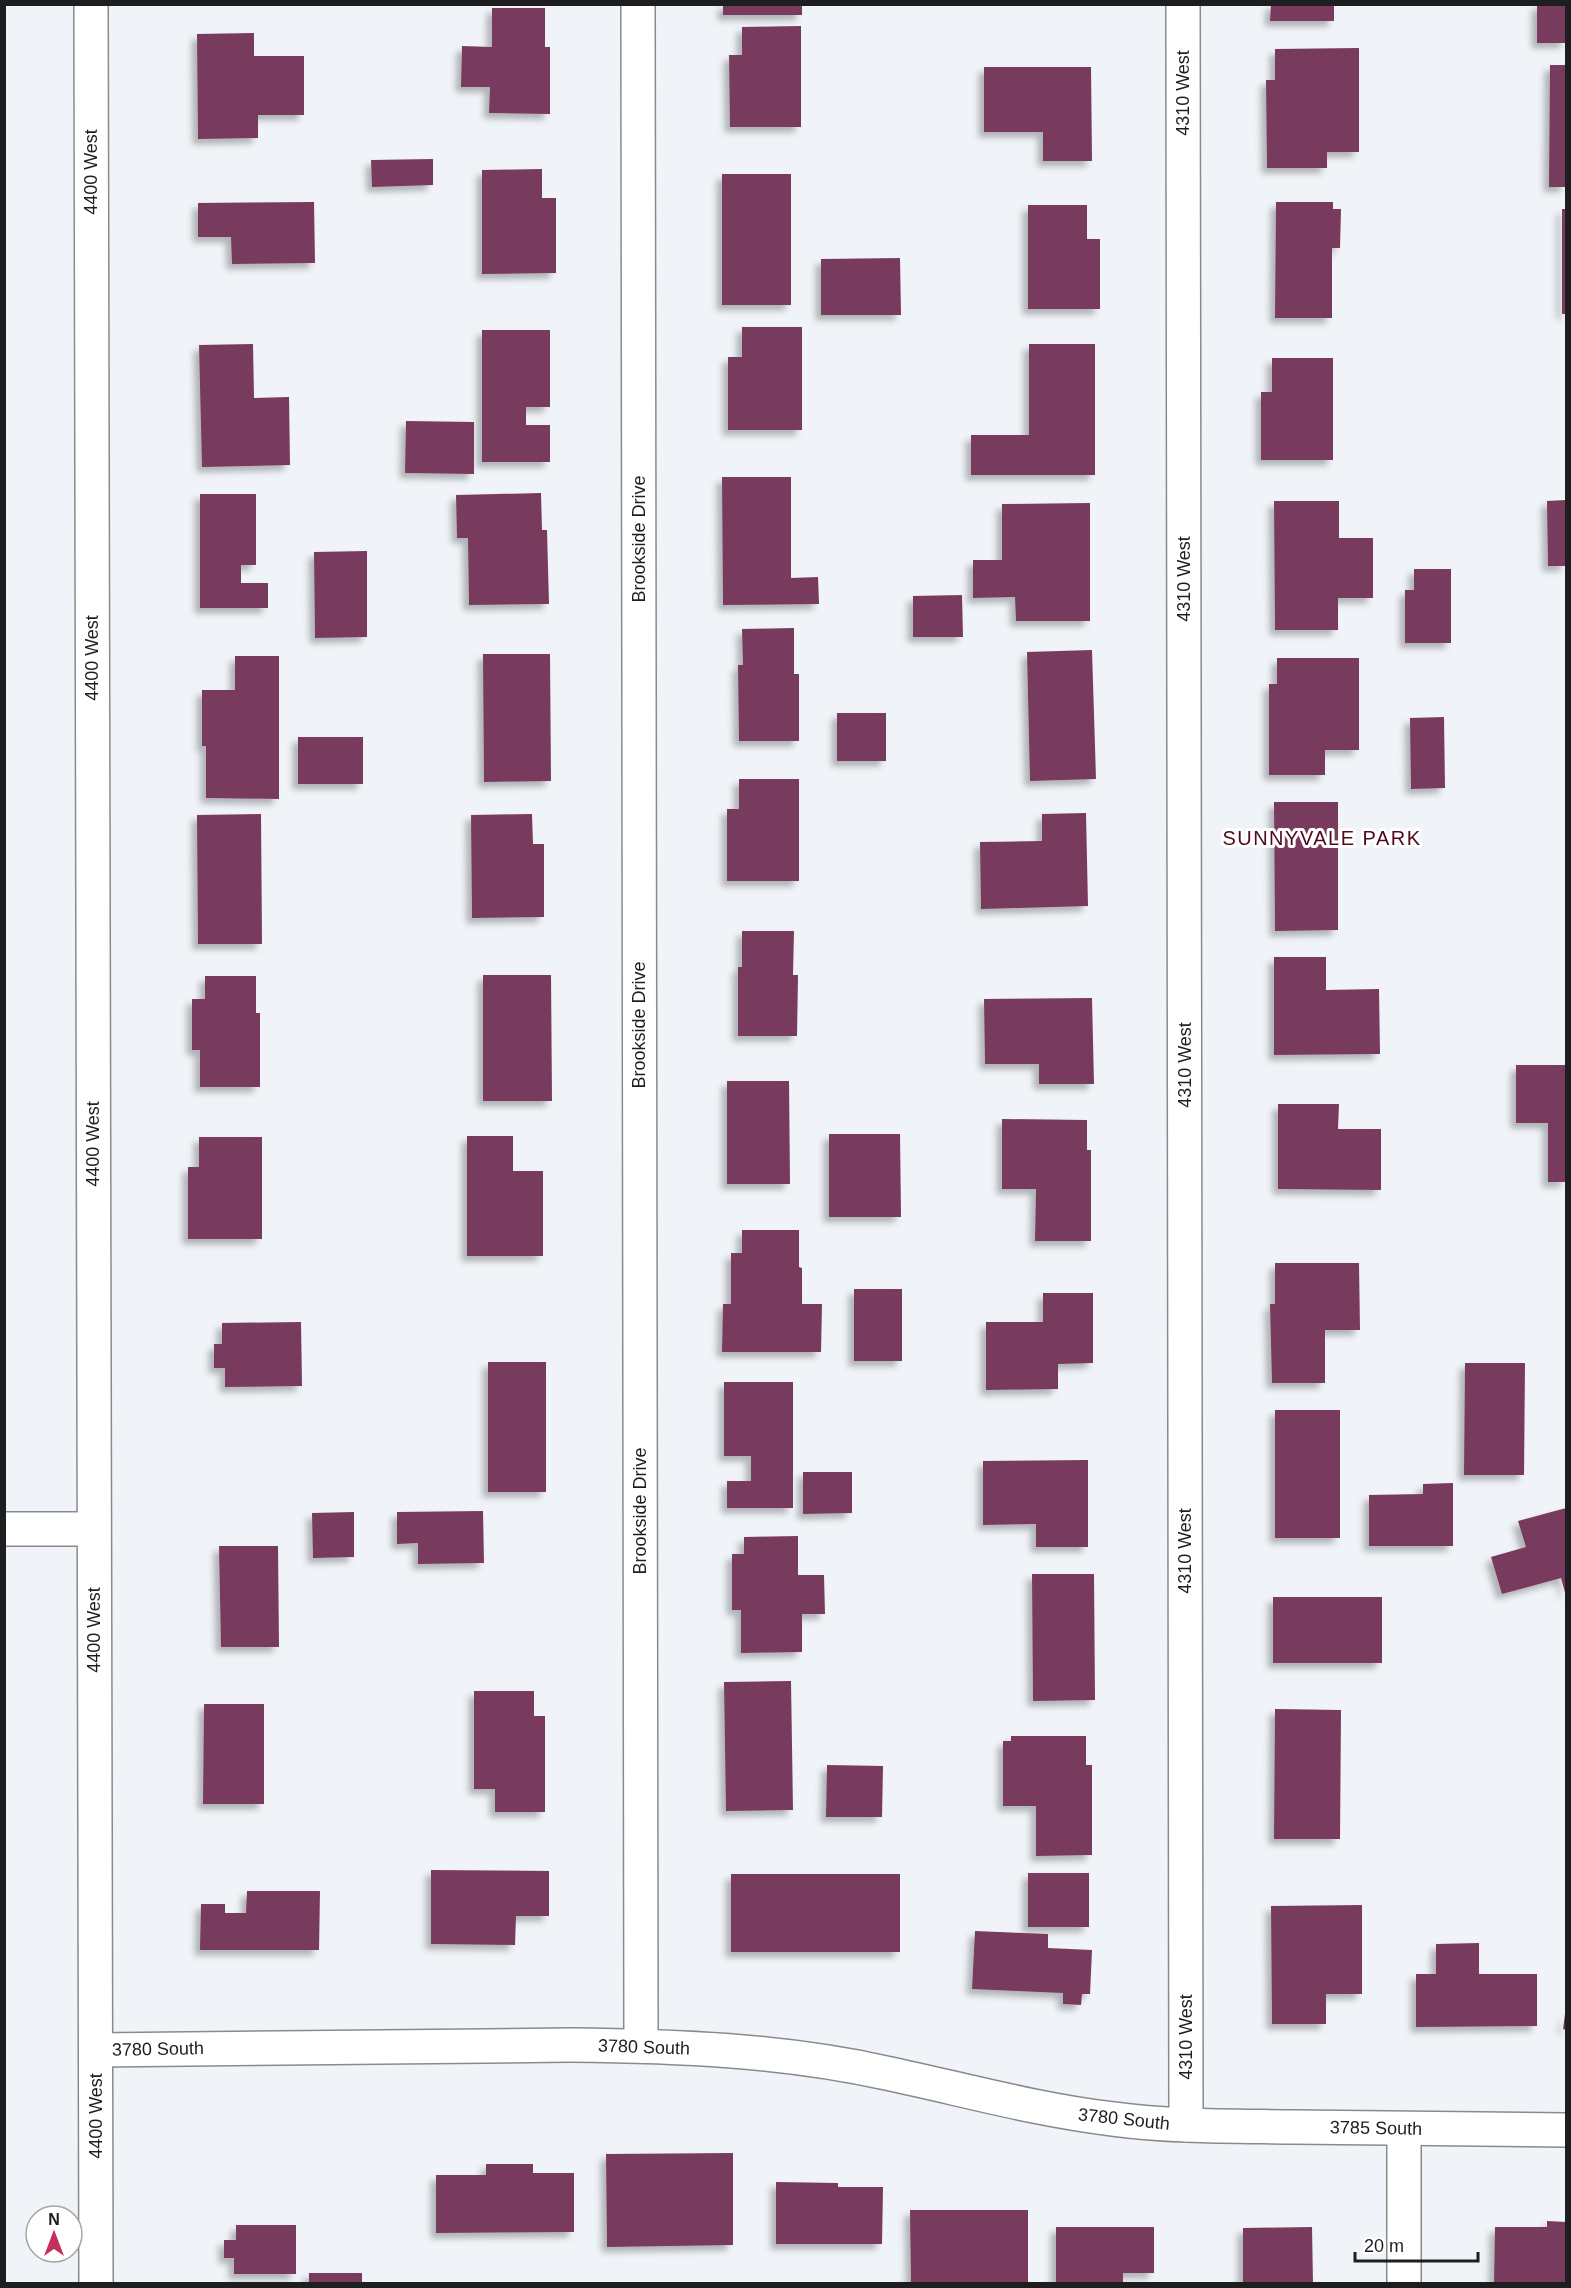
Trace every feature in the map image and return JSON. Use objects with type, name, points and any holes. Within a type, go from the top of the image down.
[{"type":"street","name":"4400 West","points":[[91,4],[96,2283]]},
{"type":"street","name":"Brookside Drive","points":[[638,4],[642,2046]]},
{"type":"street","name":"4310 West","points":[[1183,4],[1186,2125]]},
{"type":"street","points":[[4,1529],[94,1529]]},
{"type":"street","name":"3780 South","points":[[96,2050],[642,2046],[734,2050],[885,2072],[1043,2109],[1115,2120],[1186,2125]]},
{"type":"street","name":"3785 South","points":[[1186,2125],[1566,2130]]},
{"type":"street","points":[[1404,2129],[1404,2283]]},
{"type":"building","points":[[723,4],[802,4],[802,15],[723,15]]},
{"type":"building","points":[[1271,4],[1334,4],[1334,21],[1270,21]]},
{"type":"building","points":[[1537,4],[1566,4],[1566,43],[1537,43]]},
{"type":"building","points":[[492,8],[545,8],[545,47],[550,47],[550,114],[489,113],[490,87],[461,87],[462,46],[492,47]]},
{"type":"building","points":[[801,26],[801,127],[730,127],[729,55],[742,55],[742,27]]},
{"type":"building","points":[[254,33],[254,56],[304,56],[304,115],[258,115],[258,138],[198,139],[197,34]]},
{"type":"building","points":[[1359,48],[1359,152],[1327,152],[1327,168],[1267,168],[1266,80],[1275,80],[1275,49]]},
{"type":"building","points":[[1550,65],[1566,65],[1566,187],[1549,187]]},
{"type":"building","points":[[984,67],[1091,67],[1092,161],[1043,161],[1043,132],[984,132]]},
{"type":"building","points":[[433,159],[433,185],[372,187],[371,160]]},
{"type":"building","points":[[542,169],[542,198],[556,198],[556,273],[482,274],[482,170]]},
{"type":"building","points":[[722,174],[791,174],[791,305],[722,305]]},
{"type":"building","points":[[314,202],[315,263],[232,264],[231,237],[198,237],[198,203]]},
{"type":"building","points":[[1276,202],[1333,202],[1333,209],[1341,209],[1340,248],[1332,248],[1332,318],[1275,318]]},
{"type":"building","points":[[1028,205],[1087,205],[1087,239],[1100,239],[1100,309],[1028,309]]},
{"type":"building","points":[[1562,209],[1566,209],[1566,314],[1562,314]]},
{"type":"building","points":[[900,258],[901,315],[821,315],[821,259]]},
{"type":"building","points":[[742,327],[802,327],[802,430],[728,430],[728,357],[742,357]]},
{"type":"building","points":[[482,330],[550,330],[550,407],[526,407],[526,425],[550,425],[550,462],[482,462]]},
{"type":"building","points":[[253,344],[254,398],[289,397],[290,465],[202,467],[199,345]]},
{"type":"building","points":[[1029,344],[1095,344],[1095,475],[971,475],[971,435],[1029,435]]},
{"type":"building","points":[[1272,358],[1333,358],[1333,460],[1261,460],[1261,392],[1272,392]]},
{"type":"building","points":[[406,421],[474,422],[474,474],[405,473]]},
{"type":"building","points":[[722,477],[791,477],[791,578],[818,577],[819,604],[723,605]]},
{"type":"building","points":[[541,493],[542,530],[547,530],[549,604],[469,605],[468,538],[457,538],[456,495]]},
{"type":"building","points":[[200,494],[256,494],[256,565],[241,565],[241,583],[268,583],[268,608],[200,608]]},
{"type":"building","points":[[1566,500],[1566,566],[1548,566],[1547,501]]},
{"type":"building","points":[[1274,501],[1339,501],[1339,538],[1373,538],[1373,598],[1338,598],[1338,630],[1275,630]]},
{"type":"building","points":[[1090,503],[1090,621],[1016,621],[1015,597],[973,598],[973,560],[1002,560],[1002,504]]},
{"type":"building","points":[[367,551],[367,637],[315,638],[314,552]]},
{"type":"building","points":[[1414,569],[1451,569],[1451,643],[1405,643],[1405,590],[1414,590]]},
{"type":"building","points":[[962,595],[963,637],[913,637],[913,596]]},
{"type":"building","points":[[794,628],[794,674],[799,674],[799,741],[739,741],[738,665],[743,665],[742,629]]},
{"type":"building","points":[[1092,650],[1096,779],[1030,781],[1027,652]]},
{"type":"building","points":[[483,654],[550,654],[551,781],[484,782]]},
{"type":"building","points":[[235,656],[279,656],[279,799],[206,798],[206,746],[202,746],[202,690],[235,690]]},
{"type":"building","points":[[1277,658],[1359,658],[1359,750],[1325,750],[1325,775],[1269,775],[1269,684],[1277,684]]},
{"type":"building","points":[[837,713],[886,713],[886,761],[837,761]]},
{"type":"building","points":[[1444,717],[1445,788],[1411,789],[1410,718]]},
{"type":"building","points":[[298,737],[363,737],[363,784],[298,784]]},
{"type":"building","points":[[739,779],[799,779],[799,881],[727,881],[727,809],[739,809]]},
{"type":"building","points":[[1274,802],[1338,802],[1338,930],[1275,931]]},
{"type":"building","points":[[1086,813],[1088,906],[981,909],[980,842],[1042,841],[1042,814]]},
{"type":"building","points":[[261,814],[262,944],[198,944],[197,815]]},
{"type":"building","points":[[532,814],[533,844],[544,844],[544,917],[472,918],[471,815]]},
{"type":"building","points":[[742,931],[794,931],[793,975],[798,975],[797,1036],[738,1036],[738,967],[742,967]]},
{"type":"building","points":[[1274,957],[1326,957],[1326,990],[1379,989],[1380,1054],[1274,1055]]},
{"type":"building","points":[[483,975],[551,975],[552,1101],[483,1101]]},
{"type":"building","points":[[205,976],[256,976],[256,1013],[260,1013],[260,1087],[200,1087],[200,1050],[192,1050],[192,999],[205,999]]},
{"type":"building","points":[[1092,998],[1094,1084],[1039,1084],[1039,1064],[985,1064],[984,999]]},
{"type":"building","points":[[1516,1065],[1566,1065],[1566,1182],[1548,1182],[1548,1123],[1516,1123]]},
{"type":"building","points":[[727,1081],[789,1081],[790,1184],[727,1184]]},
{"type":"building","points":[[1278,1104],[1339,1104],[1338,1129],[1381,1129],[1381,1190],[1278,1189]]},
{"type":"building","points":[[1002,1119],[1087,1120],[1087,1150],[1091,1150],[1091,1241],[1035,1241],[1036,1189],[1002,1189]]},
{"type":"building","points":[[829,1134],[900,1134],[901,1217],[829,1217]]},
{"type":"building","points":[[467,1136],[513,1136],[513,1171],[543,1171],[543,1256],[467,1256]]},
{"type":"building","points":[[199,1137],[262,1137],[262,1239],[188,1239],[188,1167],[199,1167]]},
{"type":"building","points":[[742,1230],[799,1230],[802,1304],[822,1304],[821,1352],[722,1352],[723,1304],[731,1304],[731,1253],[742,1253]]},
{"type":"building","points":[[1275,1263],[1359,1263],[1360,1330],[1325,1330],[1325,1383],[1272,1383],[1270,1304],[1275,1304]]},
{"type":"building","points":[[854,1289],[902,1289],[902,1361],[854,1361]]},
{"type":"building","points":[[1043,1293],[1093,1293],[1093,1363],[1058,1364],[1058,1389],[986,1390],[986,1322],[1043,1322]]},
{"type":"building","points":[[301,1322],[302,1386],[225,1387],[225,1368],[214,1368],[214,1344],[222,1344],[222,1323]]},
{"type":"building","points":[[488,1362],[546,1362],[546,1492],[488,1492]]},
{"type":"building","points":[[1465,1363],[1525,1363],[1524,1475],[1464,1475]]},
{"type":"building","points":[[724,1382],[793,1382],[793,1508],[727,1508],[727,1481],[751,1481],[751,1456],[724,1456]]},
{"type":"building","points":[[1275,1410],[1340,1410],[1340,1538],[1275,1538]]},
{"type":"building","points":[[1088,1460],[1088,1547],[1036,1547],[1036,1524],[983,1525],[983,1461]]},
{"type":"building","points":[[803,1472],[852,1472],[852,1513],[803,1514]]},
{"type":"building","points":[[1453,1483],[1453,1546],[1369,1546],[1369,1495],[1423,1494],[1423,1484]]},
{"type":"building","points":[[1566,1508],[1566,1596],[1561,1578],[1502,1594],[1491,1557],[1526,1547],[1518,1521]]},
{"type":"building","points":[[483,1511],[484,1563],[418,1564],[418,1543],[397,1544],[397,1512]]},
{"type":"building","points":[[354,1512],[354,1557],[313,1558],[312,1513]]},
{"type":"building","points":[[798,1536],[798,1575],[824,1575],[825,1614],[802,1614],[802,1652],[741,1653],[741,1610],[732,1610],[732,1554],[744,1554],[744,1537]]},
{"type":"building","points":[[219,1546],[278,1546],[279,1647],[221,1647]]},
{"type":"building","points":[[1032,1574],[1094,1574],[1095,1700],[1033,1701]]},
{"type":"building","points":[[1273,1597],[1382,1597],[1382,1663],[1273,1663]]},
{"type":"building","points":[[791,1681],[793,1810],[726,1811],[724,1682]]},
{"type":"building","points":[[474,1691],[534,1691],[534,1716],[545,1716],[545,1812],[495,1812],[495,1789],[474,1789]]},
{"type":"building","points":[[204,1704],[264,1704],[264,1804],[203,1804]]},
{"type":"building","points":[[1275,1709],[1341,1710],[1340,1839],[1274,1839]]},
{"type":"building","points":[[1011,1736],[1086,1736],[1086,1765],[1092,1765],[1092,1855],[1036,1856],[1036,1806],[1003,1806],[1003,1741],[1011,1741]]},
{"type":"building","points":[[827,1765],[883,1766],[882,1817],[826,1817]]},
{"type":"building","points":[[431,1870],[549,1871],[549,1916],[516,1916],[515,1945],[431,1944]]},
{"type":"building","points":[[1028,1873],[1089,1873],[1089,1927],[1028,1927]]},
{"type":"building","points":[[731,1874],[900,1874],[900,1952],[731,1952]]},
{"type":"building","points":[[247,1891],[320,1891],[319,1950],[200,1950],[201,1904],[225,1904],[225,1913],[246,1913]]},
{"type":"building","points":[[1362,1905],[1362,1994],[1326,1994],[1326,2024],[1272,2024],[1271,1906]]},
{"type":"building","points":[[975,1931],[1048,1934],[1048,1948],[1092,1950],[1090,1994],[1082,1994],[1081,2005],[1063,2004],[1063,1993],[972,1989]]},
{"type":"building","points":[[1479,1943],[1479,1974],[1537,1974],[1537,2026],[1416,2027],[1416,1974],[1436,1974],[1436,1944]]},
{"type":"building","points":[[1566,2014],[1566,2030],[1563,2029]]},
{"type":"building","points":[[733,2153],[733,2245],[607,2247],[606,2154]]},
{"type":"building","points":[[486,2164],[533,2164],[533,2173],[574,2173],[574,2232],[436,2233],[436,2175],[486,2175]]},
{"type":"building","points":[[776,2182],[838,2183],[838,2187],[883,2187],[882,2244],[776,2244]]},
{"type":"building","points":[[910,2210],[1028,2210],[1028,2284],[911,2284]]},
{"type":"building","points":[[1547,2221],[1566,2222],[1566,2284],[1494,2283],[1495,2227],[1547,2227]]},
{"type":"building","points":[[236,2225],[296,2225],[296,2274],[234,2274],[234,2258],[224,2258],[224,2240],[236,2240]]},
{"type":"building","points":[[1056,2227],[1154,2227],[1154,2273],[1123,2273],[1123,2284],[1056,2284]]},
{"type":"building","points":[[1312,2227],[1313,2284],[1243,2284],[1243,2228]]},
{"type":"building","points":[[309,2273],[362,2273],[362,2284],[309,2284]]},
{"type":"district","name":"SUNNYVALE PARK","points":[[1322,838]]}]
